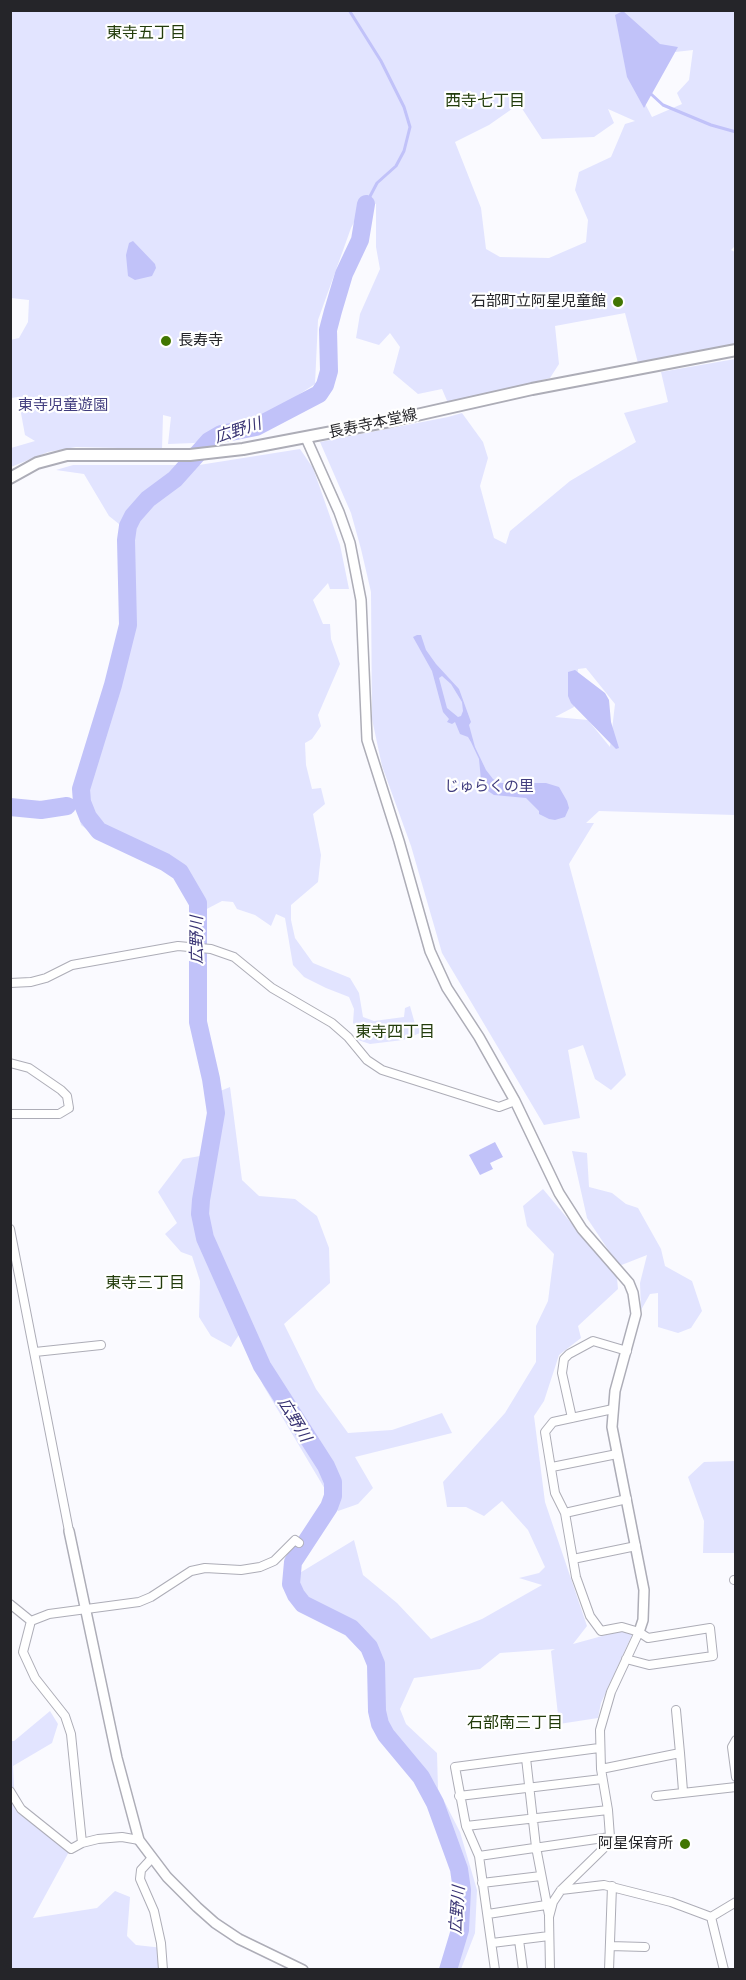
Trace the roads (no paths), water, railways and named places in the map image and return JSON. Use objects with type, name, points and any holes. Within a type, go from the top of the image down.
[{"type":"main road","name":"長寿寺本堂線","points":[[10,477],[37,463],[67,455],[212,454],[306,438],[532,389],[735,350]]},
{"type":"street","points":[[306,438],[339,512],[350,543],[361,600],[367,740],[430,951],[447,987],[479,1037],[515,1101],[563,1200],[582,1229],[628,1283],[633,1293],[636,1314],[615,1391],[612,1427],[644,1590],[643,1620],[611,1692],[600,1730],[599,1748],[610,1836],[603,1849],[561,1890],[553,1902],[549,1917]]},
{"type":"street","points":[[10,982],[31,982],[46,978],[72,965],[178,946],[211,949],[234,957],[272,988],[332,1023],[348,1037],[367,1060],[382,1070],[499,1107],[515,1101]]},
{"type":"street","points":[[10,1063],[29,1068],[61,1090],[67,1096],[69,1108],[59,1113],[10,1114]]},
{"type":"street","points":[[10,1229],[69,1531],[117,1758],[139,1840],[182,1892],[215,1923],[239,1939],[303,1970]]},
{"type":"street","points":[[572,1418],[562,1373],[564,1359],[593,1341],[627,1350]]},
{"type":"street","points":[[35,1352],[101,1345]]},
{"type":"street","points":[[614,1409],[552,1422],[545,1432],[555,1493],[566,1513],[576,1577],[590,1616],[601,1631],[622,1627],[639,1632],[648,1638],[710,1628],[713,1656],[649,1665],[626,1659]]},
{"type":"street","points":[[552,1467],[617,1454]]},
{"type":"street","points":[[566,1513],[627,1499]]},
{"type":"street","points":[[31,1621],[49,1614],[139,1602],[151,1597],[191,1571],[205,1568],[241,1570],[260,1567],[274,1561],[295,1540],[299,1543]]},
{"type":"street","points":[[573,1559],[636,1546]]},
{"type":"street","points":[[10,1604],[31,1621]]},
{"type":"street","points":[[31,1621],[23,1652],[35,1678],[65,1716],[71,1734],[82,1843]]},
{"type":"street","points":[[675,1710],[683,1791]]},
{"type":"street","points":[[735,1740],[732,1747],[735,1777]]},
{"type":"street","points":[[495,1970],[479,1856],[466,1826],[454,1767],[599,1748]]},
{"type":"street","points":[[601,1769],[680,1753]]},
{"type":"street","points":[[526,1758],[536,1847],[549,1917],[550,1970]]},
{"type":"street","points":[[459,1796],[602,1779]]},
{"type":"street","points":[[656,1796],[683,1791],[735,1787]]},
{"type":"street","points":[[10,1791],[21,1809],[71,1849],[82,1843],[98,1839],[122,1837],[139,1840]]},
{"type":"street","points":[[466,1826],[608,1810]]},
{"type":"street","points":[[479,1856],[610,1836]]},
{"type":"street","points":[[152,1858],[141,1870],[140,1880],[154,1911],[161,1943],[163,1970]]},
{"type":"street","points":[[482,1883],[541,1876]]},
{"type":"street","points":[[561,1890],[612,1886],[671,1902],[711,1917]]},
{"type":"street","points":[[609,1970],[612,1886]]},
{"type":"street","points":[[711,1917],[735,1902]]},
{"type":"street","points":[[488,1914],[546,1905]]},
{"type":"street","points":[[711,1917],[724,1970]]},
{"type":"street","points":[[492,1943],[549,1936]]},
{"type":"street","points":[[519,1940],[523,1970]]},
{"type":"street","points":[[610,1947],[645,1947]]},
{"type":"water","points":[[623,11],[660,44],[678,47],[644,108],[627,77],[615,15]]},
{"type":"water","points":[[133,241],[155,264],[156,268],[152,276],[135,280],[128,276],[126,255],[129,243]]},
{"type":"water","points":[[421,635],[426,650],[459,689],[471,722],[469,725],[475,747],[493,779],[500,783],[546,783],[559,787],[569,808],[565,817],[549,819],[539,814],[539,811],[526,798],[494,795],[485,789],[481,780],[479,759],[471,742],[468,737],[460,734],[455,722],[452,724],[447,722],[449,719],[443,712],[432,671],[413,637]],"holes":[[[442,676],[451,684],[462,702],[463,711],[458,717],[447,708],[439,678]]]},
{"type":"water","points":[[575,670],[605,693],[609,700],[611,722],[619,748],[616,749],[571,703],[568,696],[568,672]]},
{"type":"water","points":[[495,1142],[503,1157],[490,1163],[493,1169],[480,1175],[469,1155]]},
{"type":"waterway","name":"広野川","points":[[349,10],[381,61],[404,107],[410,127],[404,151],[396,166],[377,183],[366,204]]},
{"type":"waterway","points":[[651,94],[663,105],[711,125],[736,132]]},
{"type":"waterway","name":"広野川","points":[[366,204],[360,240],[344,274],[328,330],[329,371],[325,385],[319,394],[256,427],[221,434],[209,441],[175,479],[148,499],[133,516],[128,526],[126,540],[128,625],[113,685],[81,789],[82,802],[88,817],[99,831],[165,862],[180,872],[198,903],[198,1022],[216,1113],[201,1200],[200,1214],[205,1238],[262,1366],[326,1466],[333,1482],[333,1496],[329,1507],[293,1562],[291,1584],[303,1604],[351,1628],[369,1647],[376,1664],[377,1711],[380,1724],[386,1735],[421,1777],[435,1803],[459,1869],[462,1890],[460,1930],[448,1970]]},
{"type":"waterway","name":"広野川","points":[[77,803],[82,802]]},
{"type":"waterway","points":[[10,807],[41,810],[67,806]]},
{"type":"place","name":"石部町立阿星児童館","points":[[618,302]]},
{"type":"place","name":"長寿寺","points":[[166,341]]},
{"type":"place","name":"阿星保育所","points":[[685,1844]]},
{"type":"district","name":"東寺五丁目","points":[[146,34]]},
{"type":"district","name":"西寺七丁目","points":[[485,102]]},
{"type":"district","name":"東寺四丁目","points":[[395,1033]]},
{"type":"district","name":"東寺三丁目","points":[[145,1284]]},
{"type":"district","name":"石部南三丁目","points":[[515,1724]]},
{"type":"park label","name":"東寺児童遊園","points":[[63,406]]},
{"type":"park label","name":"じゅらくの里","points":[[489,787]]}]
